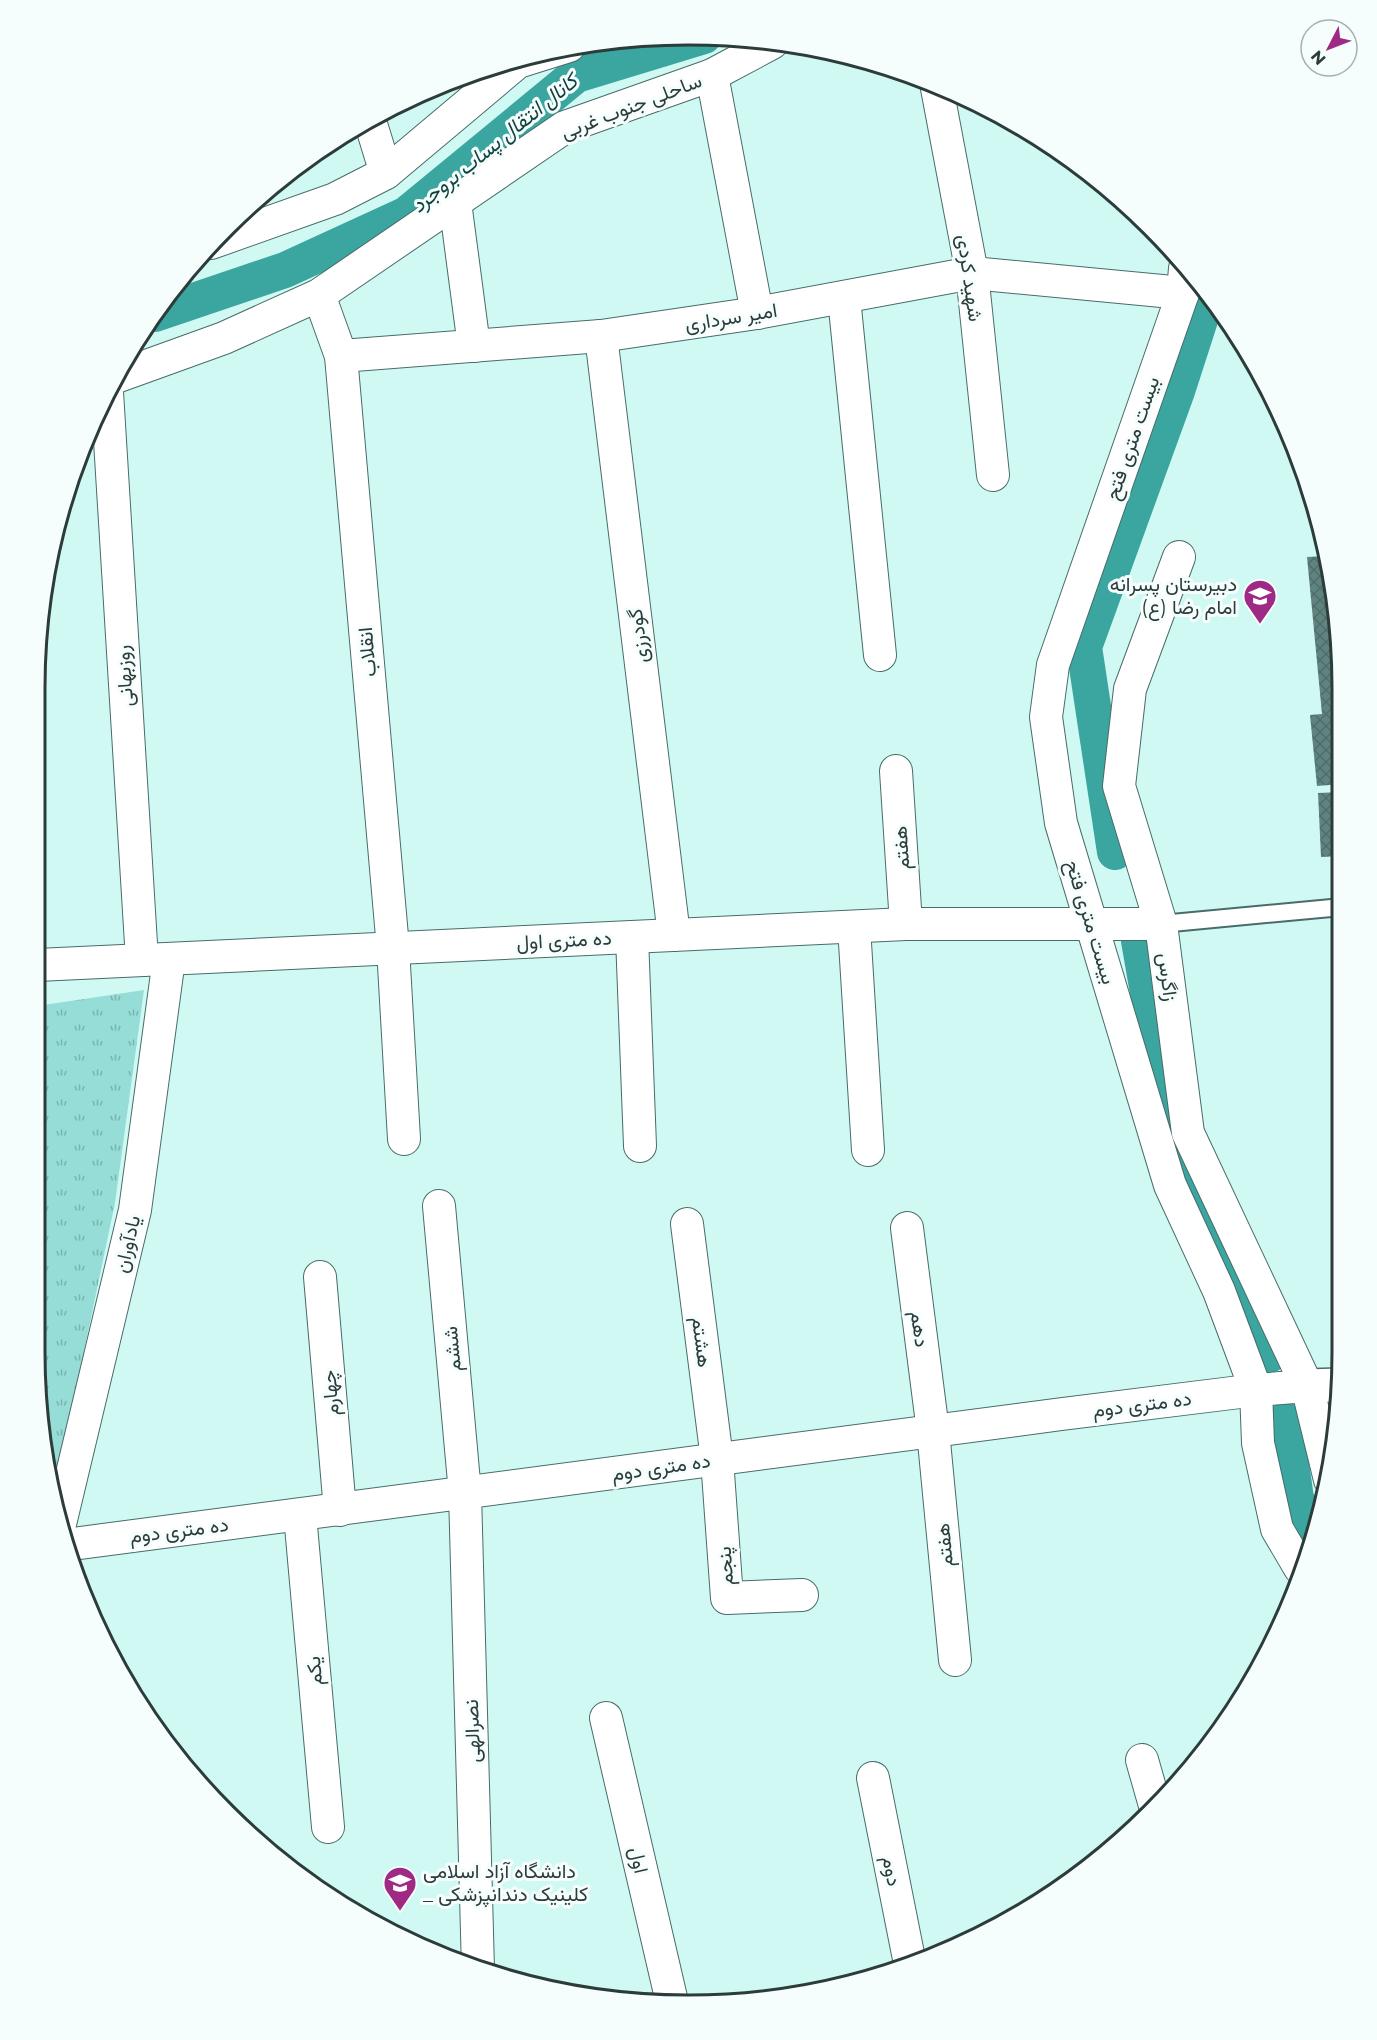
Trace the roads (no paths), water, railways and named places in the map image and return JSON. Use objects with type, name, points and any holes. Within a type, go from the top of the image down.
[{"type":"street","name":"ساحلی جنوب غربی","points":[[128,373],[224,338],[319,295],[565,127],[712,75],[760,50]]},
{"type":"street","points":[[235,232],[335,199],[386,172],[505,72]]},
{"type":"street","points":[[712,75],[758,313]]},
{"type":"street","name":"شهید کردی","points":[[938,96],[972,273],[993,475]]},
{"type":"street","points":[[372,128],[386,172]]},
{"type":"street","points":[[455,202],[474,346]]},
{"type":"street","name":"امیر سرداری","points":[[341,356],[602,336],[758,313],[972,273],[1184,280]]},
{"type":"street","name":"بیست متری فتح","points":[[1184,280],[1053,665],[1046,717],[1061,823],[1170,1185],[1219,1291],[1256,1390],[1258,1443],[1277,1529],[1296,1562]]},
{"type":"street","points":[[319,295],[341,356]]},
{"type":"street","points":[[844,298],[880,655]]},
{"type":"street","name":"گودرزی","points":[[602,336],[674,935]]},
{"type":"street","name":"انقلاب","points":[[341,356],[393,948]]},
{"type":"street","name":"روزبهانی","points":[[108,411],[155,960]]},
{"type":"street","name":"زاگرس","points":[[1179,557],[1130,689],[1119,786],[1161,924],[1188,1133],[1307,1386]]},
{"type":"street","name":"هفتم","points":[[896,771],[906,924]]},
{"type":"street","name":"ده متری اول","points":[[45,965],[906,924],[1161,924]]},
{"type":"street","points":[[854,927],[868,1150]]},
{"type":"street","points":[[632,937],[640,1146]]},
{"type":"street","points":[[393,948],[404,1139]]},
{"type":"street","name":"یادآوران","points":[[64,1506],[135,1210],[155,960]]},
{"type":"street","name":"ششم","points":[[439,1206],[465,1493]]},
{"type":"street","name":"هشتم","points":[[687,1224],[717,1459]]},
{"type":"street","name":"دهم","points":[[907,1228],[933,1431]]},
{"type":"street","name":"چهارم","points":[[320,1277],[340,1510]]},
{"type":"street","points":[[1323,1453],[1307,1386],[1331,1385]]},
{"type":"street","name":"ده متری دوم","points":[[75,1544],[933,1431],[1256,1390],[1307,1386]]},
{"type":"street","name":"هفتم","points":[[933,1431],[955,1660]]},
{"type":"street","name":"پنجم","points":[[717,1459],[727,1598],[802,1594]]},
{"type":"street","name":"نصرالهی","points":[[465,1493],[478,1959]]},
{"type":"street","name":"یکم","points":[[300,1515],[328,1827]]},
{"type":"street","name":"اول","points":[[606,1718],[670,1995]]},
{"type":"street","points":[[1142,1760],[1153,1797]]},
{"type":"street","name":"دوم","points":[[873,1778],[908,1956]]},
{"type":"lane","points":[[1161,924],[1332,908]]},
{"type":"waterway","name":"کانال انتقال پساب بروجرد","points":[[169,309],[285,270],[407,214],[576,75],[673,45]]},
{"type":"waterway","points":[[1115,852],[1084,647],[1177,391],[1205,305]]},
{"type":"waterway","points":[[1139,941],[1177,1158],[1269,1355]]},
{"type":"waterway","points":[[1285,1420],[1296,1499],[1309,1522]]},
{"type":"place","name":"دبیرستان پسرانه امام رضا (ع)","points":[[1260,625]]},
{"type":"place","name":"دانشگاه آزاد اسلامی _ کلینیک دندانپزشکی","points":[[400,1912]]}]
